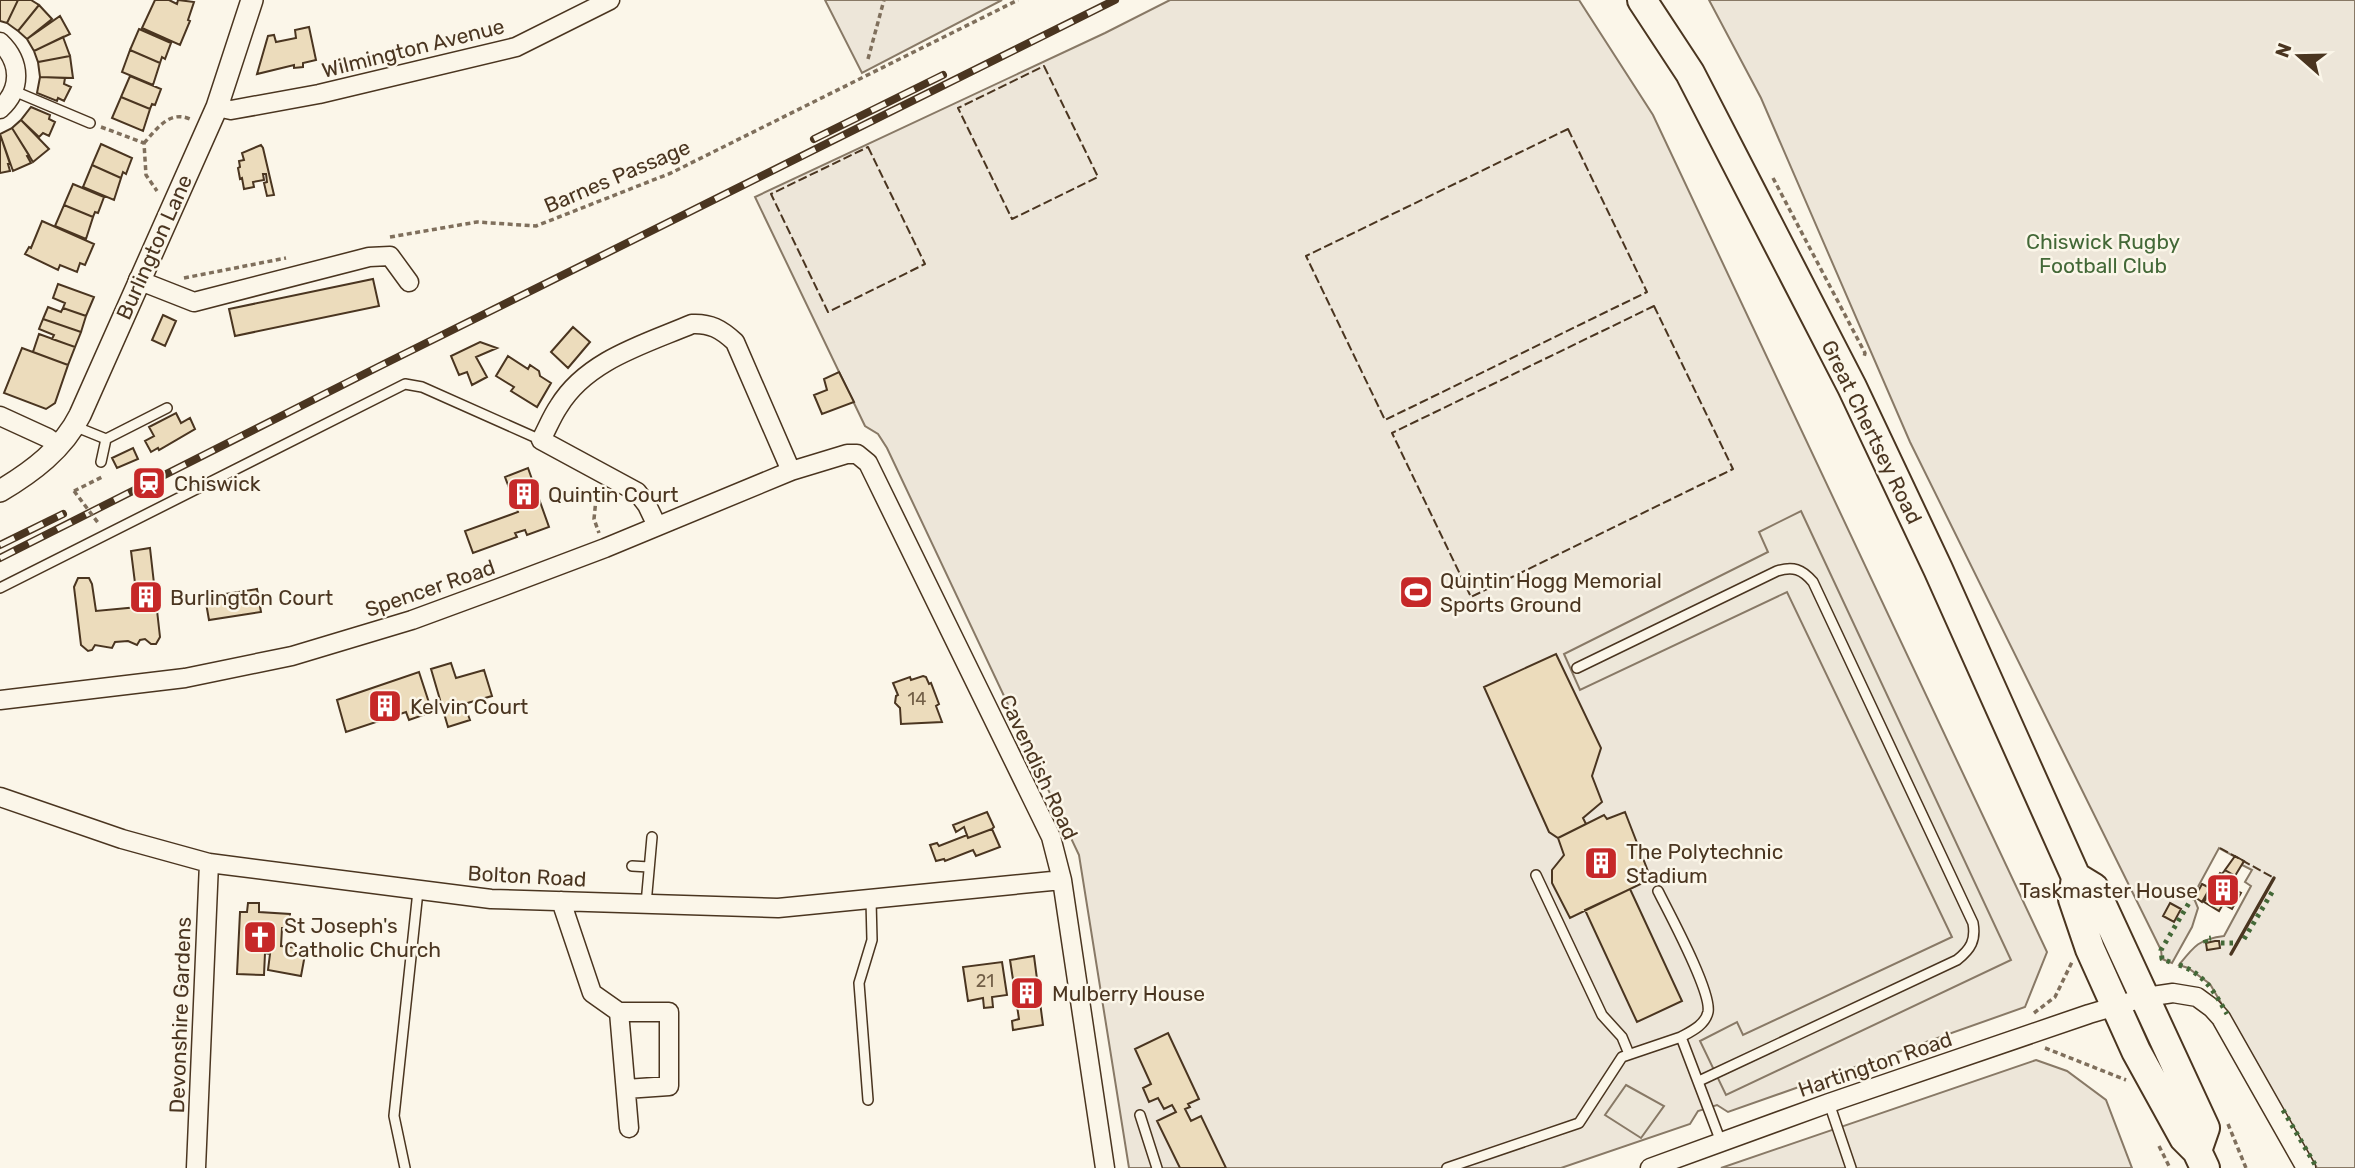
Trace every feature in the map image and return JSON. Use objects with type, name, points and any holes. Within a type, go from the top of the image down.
[{"type":"highway","name":"Great Chertsey Road","points":[[1642,0],[1690,73],[1852,387],[1938,569],[2076,877],[2073,899],[2090,949],[2136,1051],[2184,1138],[2201,1160]]},
{"type":"highway","name":"Great Chertsey Road","points":[[2076,877],[2094,888],[2205,1128],[2201,1160]]},
{"type":"street","name":"Burlington Lane","points":[[0,491],[25,476],[59,446],[74,426],[91,393],[138,280],[209,127],[237,51],[252,0]]},
{"type":"street","name":"Wilmington Avenue","points":[[217,107],[232,110],[307,96],[516,47],[610,0]]},
{"type":"street","points":[[0,42],[9,51],[17,78],[14,91],[0,108]]},
{"type":"street","points":[[138,280],[194,302],[369,257],[390,256],[409,282]]},
{"type":"street","points":[[657,526],[637,492],[541,440],[559,405],[575,385],[595,369],[608,360],[692,324],[717,327],[734,342],[791,471]]},
{"type":"street","points":[[0,415],[59,446]]},
{"type":"street","name":"Spencer Road","points":[[0,700],[186,678],[292,656],[412,620],[605,548],[791,471],[847,454],[857,454]]},
{"type":"street","name":"Cavendish Road","points":[[857,454],[868,463],[1051,837],[1062,880],[1105,1168]]},
{"type":"street","name":"Bolton Road","points":[[0,797],[122,839],[209,863],[491,899],[778,908],[1062,880]]},
{"type":"street","name":"Devonshire Gardens","points":[[197,1168],[209,863]]},
{"type":"street","points":[[561,901],[592,993],[619,1012],[669,1012],[669,1086],[626,1089]]},
{"type":"street","name":"Hartington Road","points":[[1650,1168],[1829,1102],[2116,1006],[2166,993],[2184,993],[2197,997],[2221,1018],[2306,1168]]},
{"type":"street","points":[[619,1012],[629,1128]]},
{"type":"lane","points":[[14,91],[90,123]]},
{"type":"lane","points":[[0,588],[405,384],[422,387],[541,440]]},
{"type":"lane","points":[[74,426],[106,439],[167,408]]},
{"type":"lane","points":[[101,463],[106,439]]},
{"type":"lane","points":[[1577,668],[1777,571],[1796,568],[1805,573],[1813,582],[1973,923],[1973,943],[1957,960],[1699,1081]]},
{"type":"lane","points":[[646,904],[652,837]]},
{"type":"lane","points":[[632,866],[649,867]]},
{"type":"lane","points":[[1536,874],[1602,1015],[1622,1037],[1629,1054]]},
{"type":"lane","points":[[405,1168],[394,1116],[418,891]]},
{"type":"lane","points":[[1447,1168],[1579,1123],[1618,1063],[1629,1054],[1681,1037],[1700,1026],[1708,1012],[1708,1003],[1658,891]]},
{"type":"lane","points":[[868,1100],[859,983],[873,940],[871,900]]},
{"type":"lane","points":[[1681,1037],[1721,1142]]},
{"type":"lane","points":[[1829,1102],[1851,1168]]},
{"type":"lane","points":[[1140,1115],[1157,1168]]},
{"type":"path","points":[[868,59],[884,0]]},
{"type":"path","name":"Barnes Passage","points":[[380,239],[477,222],[536,226],[671,173],[1018,0]]},
{"type":"path","points":[[174,199],[156,191],[146,176],[144,143],[166,119],[181,116],[209,127]]},
{"type":"path","points":[[90,123],[144,143]]},
{"type":"path","points":[[162,290],[167,279],[285,258]]},
{"type":"path","points":[[99,524],[74,491],[107,474]]},
{"type":"path","points":[[605,474],[597,490],[594,519],[605,548]]},
{"type":"path","points":[[2020,1038],[2025,1020],[2055,997],[2070,964],[2090,949]]},
{"type":"path","points":[[2044,1048],[2127,1081]]},
{"type":"green space","points":[[825,0],[1002,0],[862,73]]},
{"type":"green space","name":"Quintin Hogg Memorial Sports Ground","points":[[1170,0],[1579,0],[1653,115],[2047,952],[2025,1007],[1728,1112],[1717,1105],[1698,1111],[1690,1124],[1561,1168],[1129,1168],[1079,855],[887,448],[878,434],[865,426],[755,197]]},
{"type":"green space","name":"Chiswick Rugby Football Club","points":[[1709,0],[2355,0],[2355,1168],[2317,1168],[2210,984],[2188,968],[2179,965],[2198,945],[2224,936],[2251,886],[2245,882],[2252,870],[2242,865],[2243,861],[2219,848],[2193,896],[2198,908],[2192,927],[2172,963],[2162,959],[2161,950],[1910,442],[1761,98]]},
{"type":"green space","points":[[2036,1060],[2067,1071],[2106,1100],[2132,1168],[1721,1168]]},
{"type":"shaded area","points":[[1801,511],[2011,960],[1726,1095],[1700,1041],[1737,1022],[1743,1035],[1952,937],[1787,592],[1580,690],[1564,654],[1768,552],[1759,532]]},
{"type":"shaded area","points":[[1626,1085],[1664,1106],[1641,1138],[1605,1115]]},
{"type":"building","points":[[0,0],[18,0],[7,23],[0,21]]},
{"type":"building","points":[[18,0],[31,0],[39,5],[18,31],[7,23]]},
{"type":"building","points":[[155,0],[169,0],[177,4],[178,0],[194,2],[180,45],[142,28]]},
{"type":"building","points":[[39,5],[52,19],[27,39],[18,31]]},
{"type":"building","points":[[60,16],[70,34],[34,51],[27,39]]},
{"type":"building","points":[[309,27],[316,60],[303,63],[303,67],[294,68],[294,65],[257,74],[268,36],[274,35],[276,42],[296,38],[295,30]]},
{"type":"building","points":[[139,29],[171,43],[165,59],[162,57],[160,63],[130,50]]},
{"type":"building","points":[[63,37],[70,56],[38,62],[34,51]]},
{"type":"building","points":[[130,50],[160,63],[153,85],[122,72]]},
{"type":"building","points":[[70,56],[73,78],[40,77],[38,62]]},
{"type":"building","points":[[130,76],[161,89],[155,105],[152,104],[150,109],[121,97]]},
{"type":"building","points":[[40,77],[65,78],[64,84],[71,87],[64,101],[37,93]]},
{"type":"building","points":[[121,97],[150,109],[143,131],[112,118]]},
{"type":"building","points":[[31,107],[50,115],[49,119],[55,122],[49,136],[43,133],[39,137],[21,120]]},
{"type":"building","points":[[21,120],[49,149],[33,162],[12,128]]},
{"type":"building","points":[[12,128],[31,163],[13,171],[0,134]]},
{"type":"building","points":[[0,134],[10,171],[0,173]]},
{"type":"building","points":[[101,144],[132,158],[126,174],[123,172],[121,178],[92,165]]},
{"type":"building","points":[[261,145],[274,195],[267,196],[264,183],[267,182],[266,174],[263,174],[264,180],[253,182],[254,187],[244,189],[242,178],[240,179],[238,168],[239,161],[244,160],[242,153]]},
{"type":"building","points":[[92,165],[121,178],[114,200],[83,187]]},
{"type":"building","points":[[73,184],[104,197],[98,213],[95,212],[93,217],[64,205]]},
{"type":"building","points":[[64,205],[93,217],[86,239],[55,226]]},
{"type":"building","points":[[42,221],[94,244],[85,265],[80,263],[77,272],[60,265],[58,270],[25,254],[29,247],[31,248]]},
{"type":"building","points":[[373,279],[379,306],[235,336],[229,309]]},
{"type":"building","points":[[58,284],[94,297],[86,316],[63,308],[65,303],[53,298]]},
{"type":"building","points":[[48,307],[61,312],[63,308],[86,316],[81,332],[43,319]]},
{"type":"building","points":[[163,315],[176,321],[165,346],[152,340]]},
{"type":"building","points":[[43,319],[81,332],[75,347],[52,339],[54,335],[39,329]]},
{"type":"building","points":[[573,327],[590,342],[568,368],[551,352]]},
{"type":"building","points":[[39,334],[75,347],[68,365],[33,352]]},
{"type":"building","points":[[480,342],[497,348],[476,357],[487,377],[472,385],[467,372],[459,375],[451,356]]},
{"type":"building","points":[[22,348],[68,365],[55,403],[46,409],[4,393]]},
{"type":"building","points":[[508,356],[528,369],[530,365],[551,383],[537,407],[511,391],[514,387],[496,376]]},
{"type":"building","points":[[839,372],[854,402],[822,414],[814,395],[827,390],[824,379]]},
{"type":"building","points":[[176,413],[181,423],[190,418],[195,429],[151,452],[145,441],[154,436],[149,427]]},
{"type":"building","points":[[133,448],[138,459],[117,468],[112,458]]},
{"type":"building","name":"Quintin Court","points":[[528,468],[549,527],[527,535],[525,530],[515,533],[517,537],[473,553],[465,531],[518,512],[505,477]]},
{"type":"building","name":"Burlington Court","points":[[150,548],[160,637],[156,644],[145,639],[140,640],[137,645],[128,641],[115,642],[112,648],[95,645],[88,651],[81,645],[74,587],[78,578],[89,578],[96,611],[138,607],[131,551]]},
{"type":"building","points":[[257,589],[261,612],[209,620],[205,597]]},
{"type":"building","points":[[1556,654],[1601,748],[1592,776],[1602,802],[1583,818],[1586,824],[1558,838],[1549,832],[1484,687]]},
{"type":"building","points":[[451,663],[456,678],[484,670],[492,696],[464,704],[470,720],[448,727],[431,669]]},
{"type":"building","name":"Kelvin Court","points":[[419,672],[432,712],[409,720],[406,712],[346,732],[337,700]]},
{"type":"building","points":[[923,676],[931,683],[942,722],[901,724],[900,708],[895,703],[898,695],[893,683]]},
{"type":"building","points":[[987,812],[994,827],[992,829],[968,838],[964,827],[956,832],[953,825]]},
{"type":"building","name":"The Polytechnic Stadium","points":[[1625,812],[1651,879],[1570,918],[1552,883],[1552,870],[1564,855],[1558,838],[1604,815],[1607,819]]},
{"type":"building","points":[[992,829],[1000,847],[976,856],[973,850],[945,861],[936,861],[930,845],[937,843],[939,846]]},
{"type":"building","points":[[2235,856],[2244,861],[2235,876],[2225,870]]},
{"type":"building","name":"Taskmaster House","points":[[2225,870],[2235,876],[2233,880],[2236,881],[2232,888],[2241,893],[2232,909],[2223,904],[2219,911],[2204,902],[2220,873]]},
{"type":"building","points":[[2202,884],[2210,888],[2202,902],[2195,897]]},
{"type":"building","points":[[1630,889],[1682,1001],[1637,1022],[1585,910]]},
{"type":"building","name":"St Joseph's Catholic Church","points":[[248,903],[259,903],[259,912],[290,914],[289,928],[282,928],[281,946],[306,949],[301,976],[268,970],[270,954],[265,953],[264,975],[237,974],[240,912],[247,912]]},
{"type":"building","points":[[2170,903],[2181,909],[2174,922],[2163,916]]},
{"type":"building","points":[[2219,941],[2220,948],[2207,950],[2206,943]]},
{"type":"building","name":"Mulberry House","points":[[1034,956],[1043,1025],[1013,1030],[1012,1021],[1019,1019],[1010,960]]},
{"type":"building","points":[[1002,962],[1007,995],[992,997],[993,1007],[984,1008],[983,998],[968,1001],[963,967]]},
{"type":"building","points":[[1168,1033],[1199,1099],[1188,1104],[1190,1107],[1185,1109],[1191,1121],[1201,1116],[1226,1168],[1180,1168],[1157,1121],[1176,1112],[1172,1105],[1164,1109],[1158,1098],[1149,1102],[1143,1088],[1151,1084],[1135,1049]]},
{"type":"railway","points":[[0,558],[1115,0]]},
{"type":"railway","points":[[814,139],[943,75]]},
{"type":"railway","points":[[0,545],[63,514]]},
{"type":"hedge","points":[[2170,962],[2162,959],[2161,950],[2199,886]]},
{"type":"hedge","points":[[2244,939],[2274,889]]},
{"type":"hedge","points":[[2206,943],[2205,939],[2211,938]]},
{"type":"hedge","points":[[2221,943],[2237,943]]},
{"type":"hedge","points":[[2179,965],[2202,978],[2227,1014]]},
{"type":"hedge","points":[[2283,1110],[2317,1168]]},
{"type":"fence","points":[[1044,66],[1098,177],[1012,219],[958,108],[1044,66]]},
{"type":"fence","points":[[1568,129],[1647,292],[1385,420],[1306,256],[1568,129]]},
{"type":"fence","points":[[868,147],[925,264],[828,312],[771,194],[868,147]]},
{"type":"fence","points":[[1654,306],[1733,469],[1471,597],[1392,433],[1654,306]]},
{"type":"fence","points":[[2220,848],[2274,878]]},
{"type":"wall","points":[[2231,954],[2274,878]]},
{"type":"place","name":"Chiswick","points":[[149,483]]},
{"type":"place","name":"Quintin Court","points":[[524,494]]},
{"type":"place","name":"Quintin Hogg Memorial Sports Ground","points":[[1416,592]]},
{"type":"place","name":"Burlington Court","points":[[146,597]]},
{"type":"place","name":"Kelvin Court","points":[[385,706]]},
{"type":"place","name":"The Polytechnic Stadium","points":[[1601,863]]},
{"type":"place","name":"Taskmaster House","points":[[2223,890]]},
{"type":"place","name":"St Joseph's Catholic Church","points":[[260,937]]},
{"type":"place","name":"Mulberry House","points":[[1027,993]]}]
